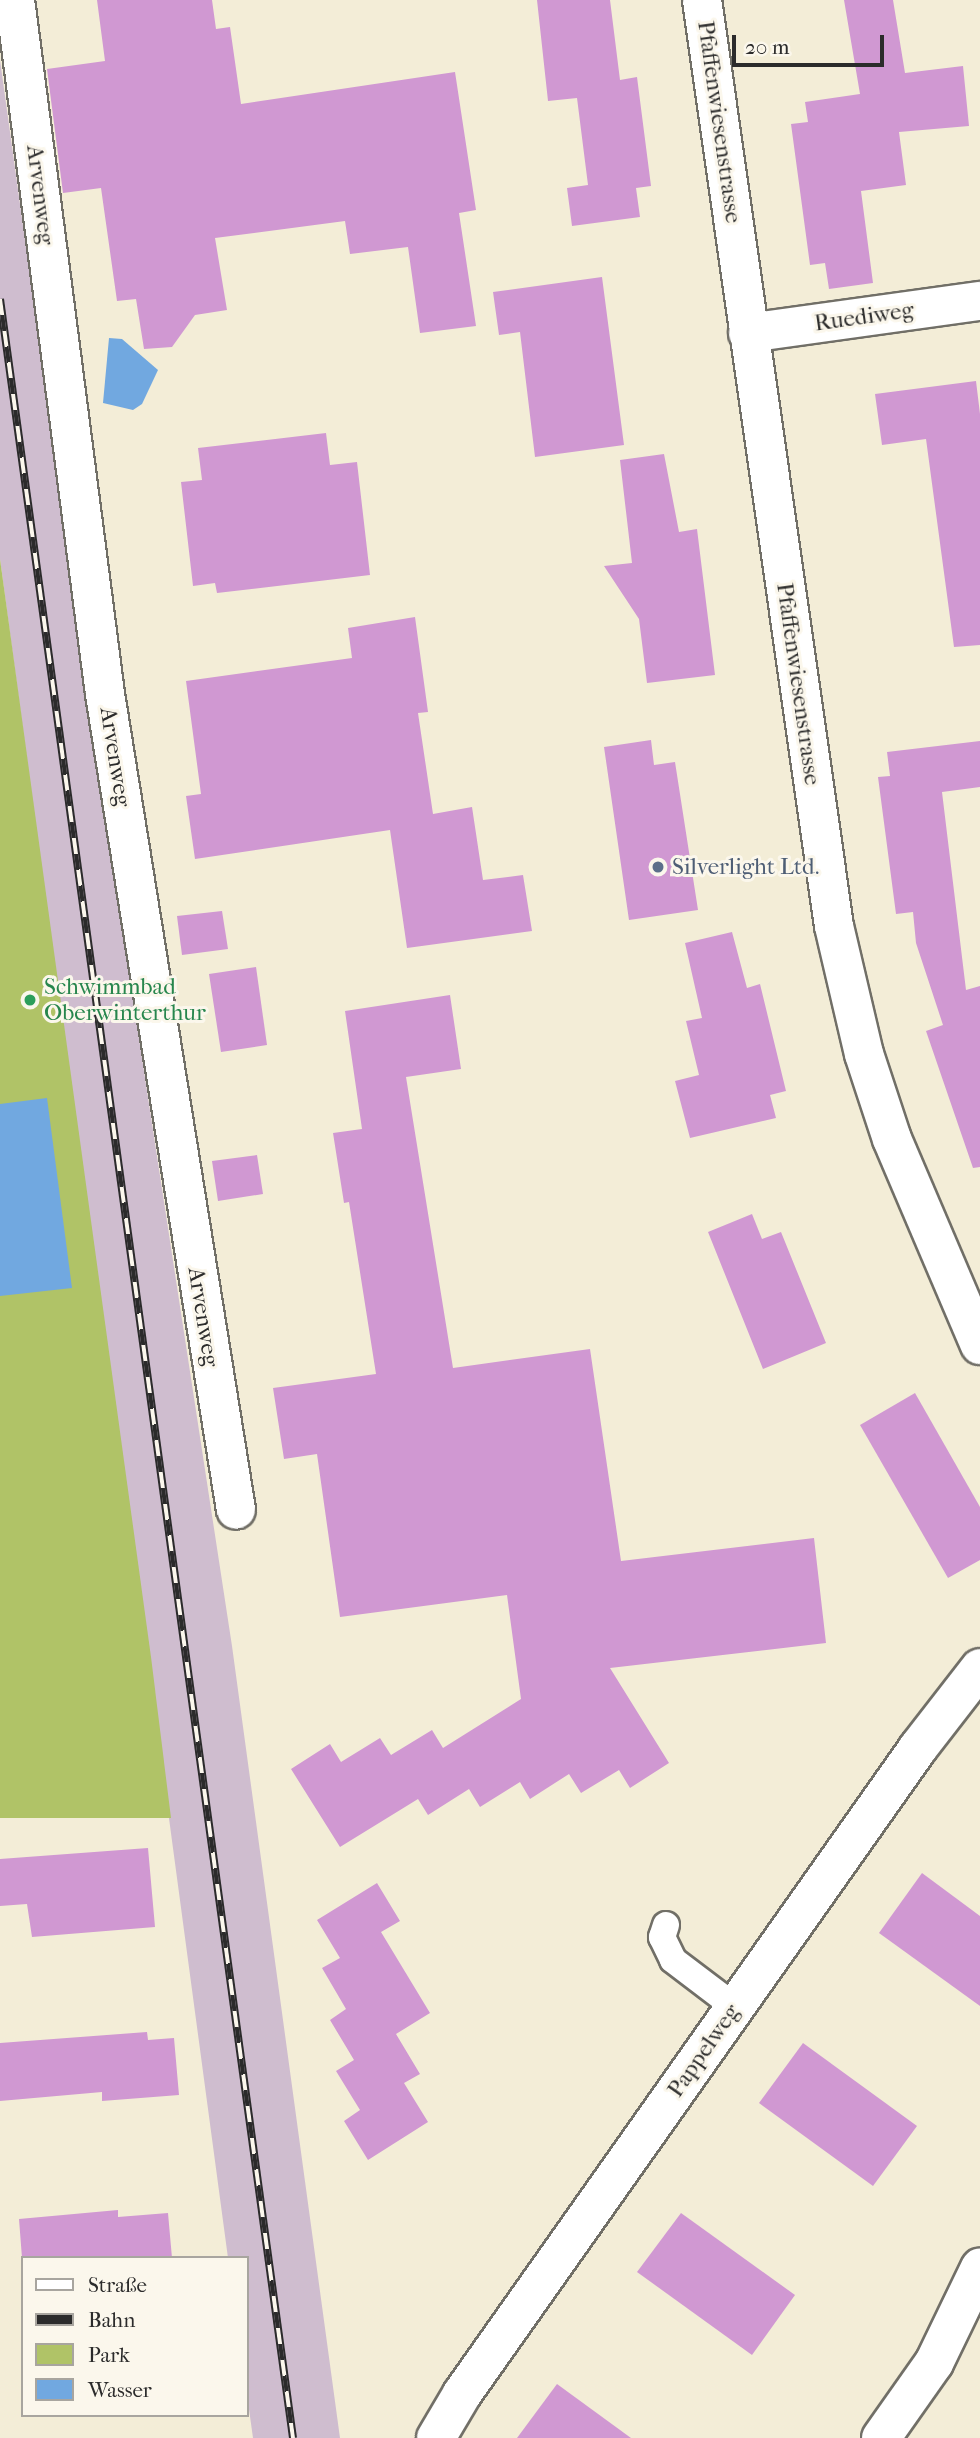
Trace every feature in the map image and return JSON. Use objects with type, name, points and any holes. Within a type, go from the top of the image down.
[{"type":"street","name":"Arvenweg","points":[[15,0],[105,694],[236,1510]]},
{"type":"street","name":"Pfaffenwiesenstrasse","points":[[702,0],[805,738],[845,978],[864,1055],[908,1183],[980,1345]]},
{"type":"street","name":"Ruediweg","points":[[748,333],[980,301]]},
{"type":"street","name":"Pappelweg","points":[[436,2438],[462,2393],[925,1739],[980,1668]]},
{"type":"street","points":[[881,2438],[934,2363],[980,2267]]},
{"type":"street","points":[[934,2363],[980,2322]]},
{"type":"lane","points":[[666,1925],[662,1937],[673,1961],[735,2007]]},
{"type":"shaded area","points":[[0,60],[106,823],[232,1646],[340,2438],[253,2438],[248,2402],[248,2256],[228,2256],[0,559]]},
{"type":"green space","name":"Schwimmbad Oberwinterthur","points":[[0,559],[151,1657],[171,1818],[0,1818]]},
{"type":"water","points":[[109,338],[122,339],[158,370],[142,404],[133,410],[103,403]]},
{"type":"water","points":[[47,1098],[72,1288],[0,1296],[0,1104]]},
{"type":"building","points":[[97,0],[212,0],[216,29],[230,27],[241,104],[455,72],[476,210],[459,213],[476,326],[420,333],[408,247],[350,254],[345,221],[215,238],[227,310],[195,315],[172,347],[144,349],[136,299],[117,301],[101,188],[63,193],[47,69],[105,61]]},
{"type":"building","points":[[537,0],[610,0],[620,80],[637,77],[651,186],[636,188],[640,217],[572,226],[567,188],[588,185],[577,98],[548,101]]},
{"type":"building","points":[[844,0],[893,0],[905,73],[963,66],[969,126],[899,132],[906,185],[861,191],[873,283],[829,289],[825,263],[810,265],[791,124],[808,122],[805,102],[860,94]]},
{"type":"building","points":[[602,277],[624,445],[535,457],[520,332],[499,335],[493,292]]},
{"type":"building","points":[[976,381],[980,414],[980,645],[954,647],[926,439],[882,445],[875,394]]},
{"type":"building","points":[[326,433],[330,465],[357,462],[370,575],[217,593],[215,583],[193,586],[181,482],[202,480],[198,448]]},
{"type":"building","points":[[664,454],[679,532],[697,529],[715,675],[647,683],[639,619],[604,566],[632,563],[620,460]]},
{"type":"building","points":[[415,617],[428,712],[418,713],[433,814],[472,807],[483,880],[523,875],[532,931],[407,948],[390,830],[195,859],[186,796],[201,794],[186,681],[352,658],[348,628]]},
{"type":"building","points":[[651,740],[654,765],[675,762],[698,910],[629,920],[604,747]]},
{"type":"building","points":[[980,741],[980,787],[942,792],[966,990],[980,986],[980,1167],[973,1168],[926,1031],[943,1025],[916,943],[913,912],[896,914],[878,777],[890,776],[887,752]]},
{"type":"building","points":[[222,911],[228,949],[182,955],[177,916]]},
{"type":"building","points":[[732,932],[747,988],[760,984],[786,1091],[770,1095],[776,1118],[690,1138],[675,1081],[699,1075],[686,1021],[702,1018],[685,943]]},
{"type":"building","points":[[256,967],[267,1045],[221,1052],[209,974]]},
{"type":"building","points":[[450,995],[461,1069],[406,1077],[453,1368],[590,1349],[621,1561],[814,1538],[826,1643],[610,1668],[669,1763],[630,1788],[619,1770],[581,1793],[569,1774],[530,1799],[520,1782],[480,1807],[469,1789],[428,1815],[418,1799],[340,1847],[291,1769],[330,1744],[341,1762],[380,1738],[391,1755],[432,1730],[443,1748],[521,1699],[507,1595],[340,1617],[317,1454],[284,1459],[273,1388],[376,1374],[349,1202],[344,1203],[333,1133],[362,1129],[345,1011]]},
{"type":"building","points":[[257,1155],[263,1194],[218,1201],[212,1161]]},
{"type":"building","points":[[752,1214],[762,1239],[781,1232],[826,1343],[763,1369],[708,1232]]},
{"type":"building","points":[[915,1393],[980,1507],[980,1560],[948,1578],[860,1425]]},
{"type":"building","points":[[148,1848],[155,1927],[32,1937],[27,1904],[0,1906],[0,1859]]},
{"type":"building","points":[[922,1873],[980,1916],[980,2006],[879,1933]]},
{"type":"building","points":[[377,1883],[400,1921],[381,1932],[430,2013],[396,2034],[420,2074],[404,2083],[428,2122],[368,2160],[344,2121],[360,2110],[336,2071],[354,2060],[330,2020],[346,2009],[322,1968],[340,1958],[317,1920]]},
{"type":"building","points":[[147,2032],[148,2040],[174,2038],[179,2095],[102,2101],[102,2092],[0,2101],[0,2043]]},
{"type":"building","points":[[803,2043],[917,2126],[873,2186],[759,2103]]},
{"type":"building","points":[[118,2210],[118,2217],[168,2213],[172,2256],[22,2256],[19,2219]]},
{"type":"building","points":[[681,2213],[795,2295],[752,2355],[637,2272]]},
{"type":"building","points":[[557,2384],[631,2438],[517,2438]]},
{"type":"railway","points":[[0,299],[293,2438]]},
{"type":"place","name":"Silverlight Ltd.","points":[[658,867]]},
{"type":"place","name":"Schwimmbad Oberwinterthur","points":[[30,1000]]}]
